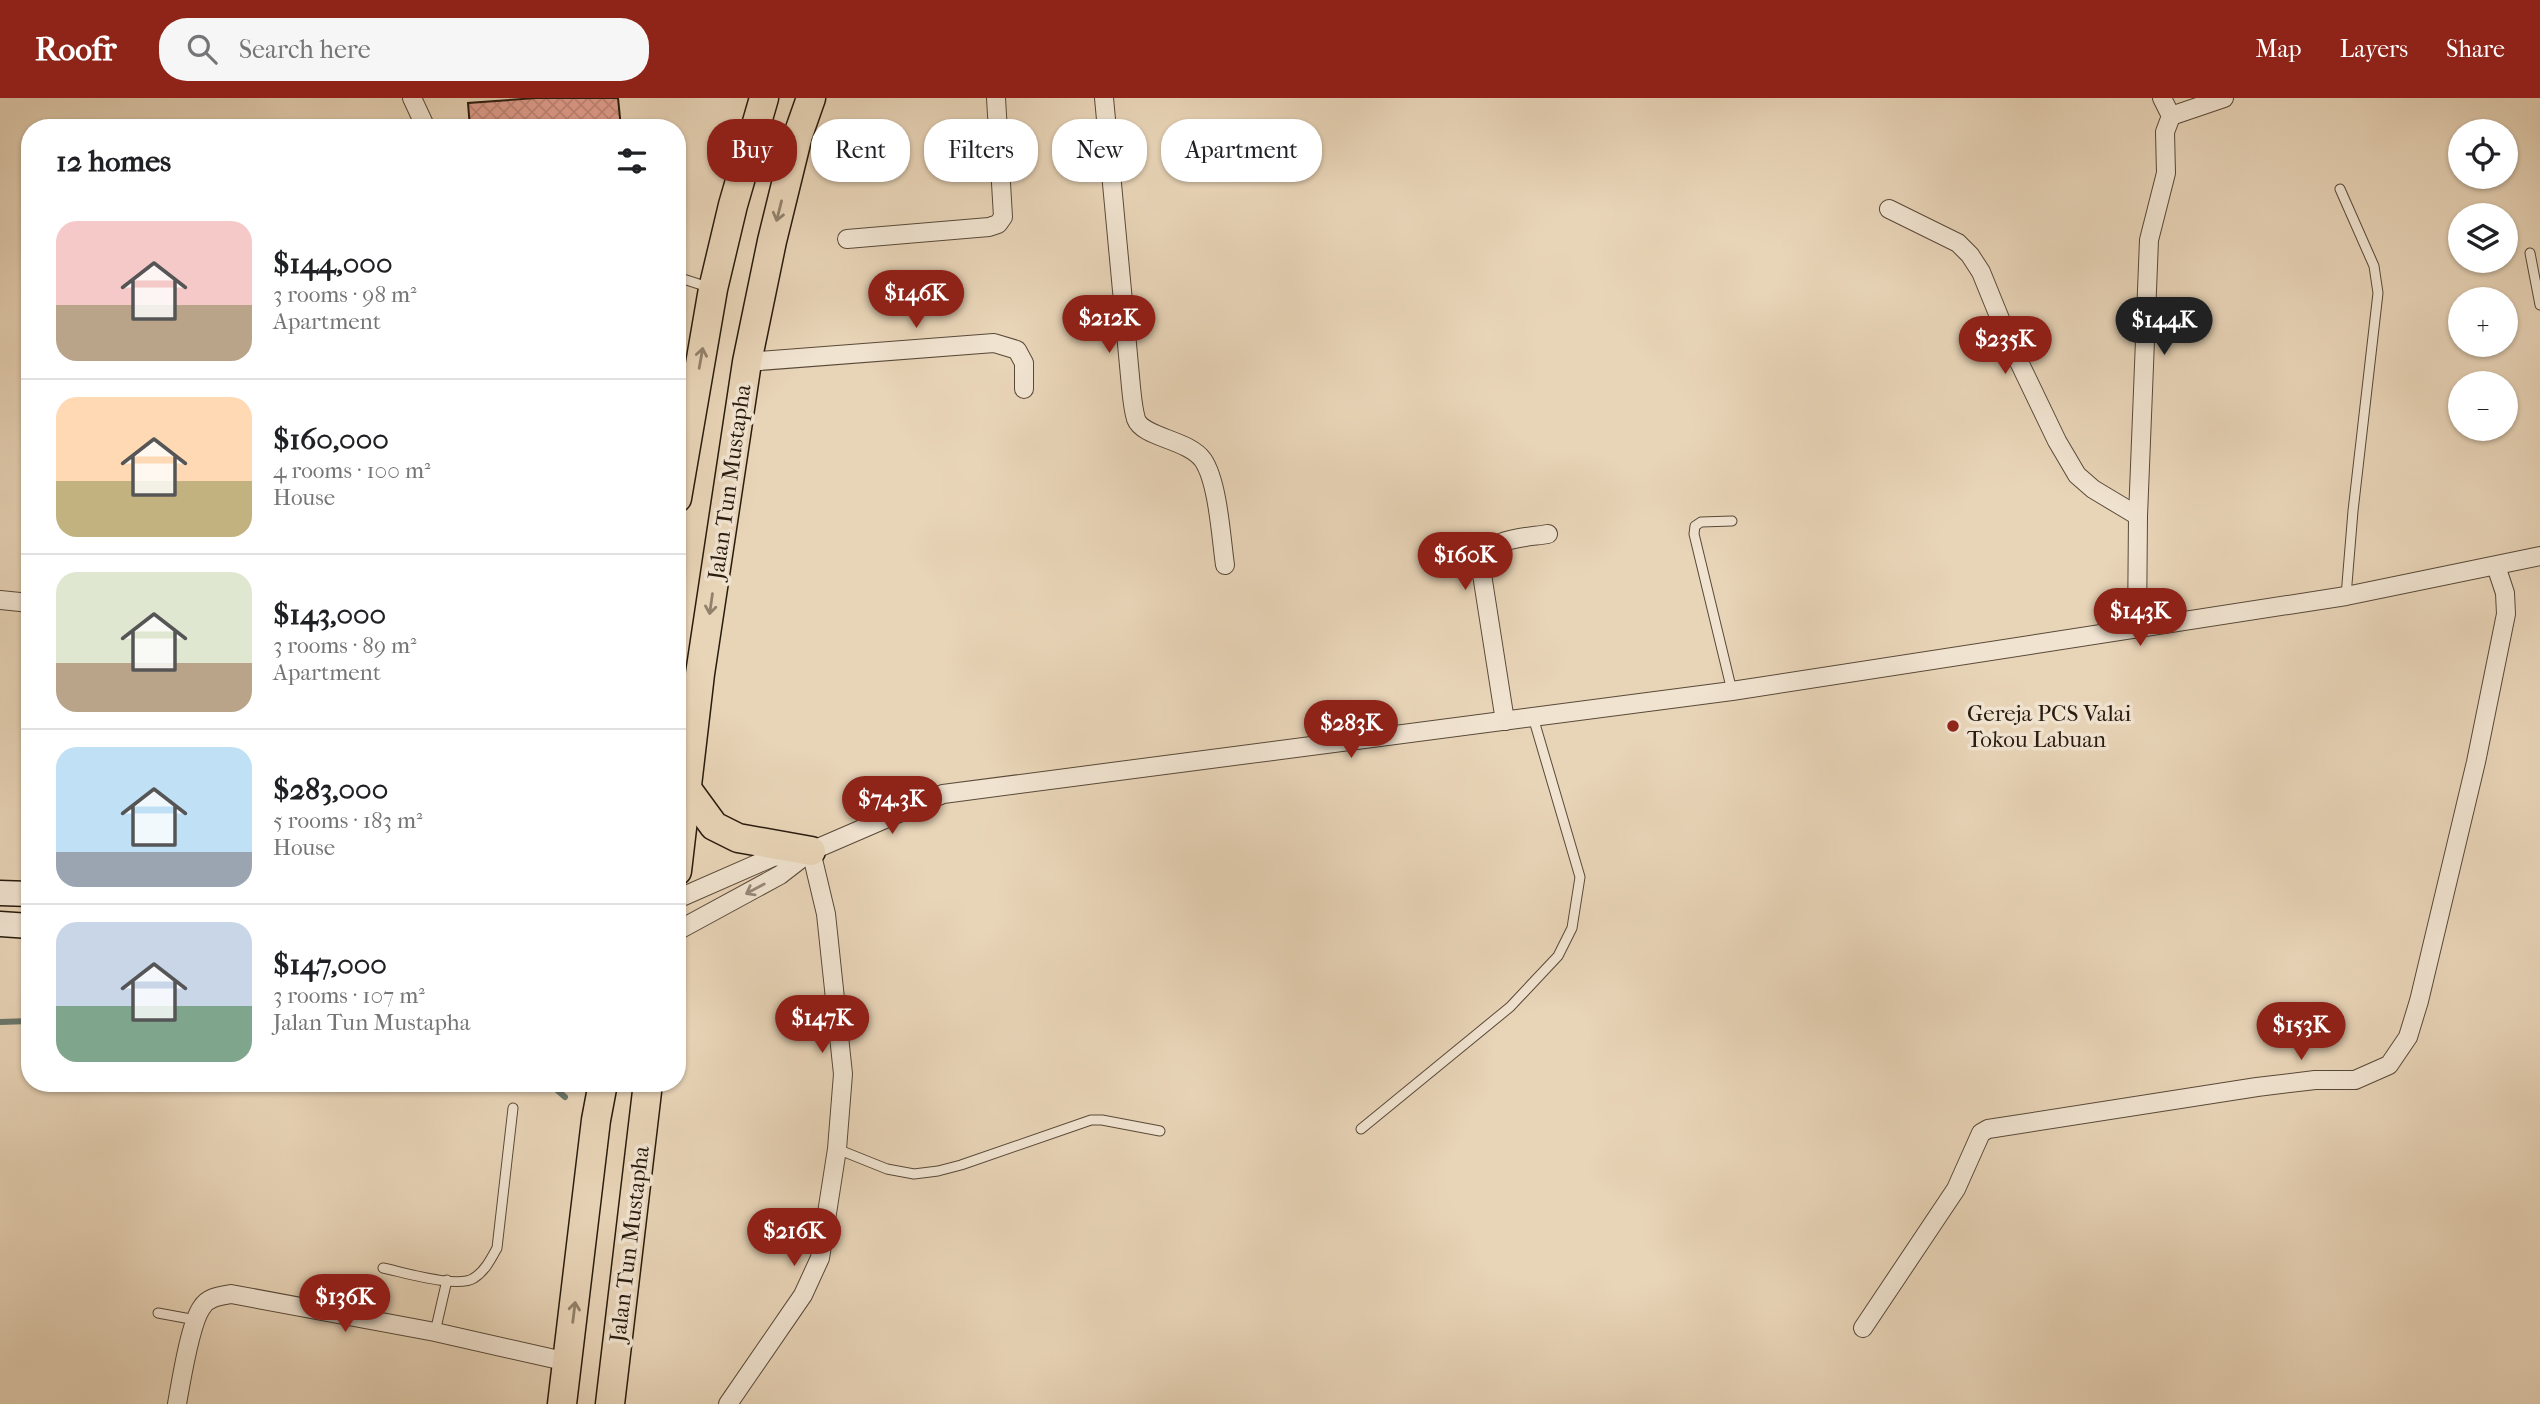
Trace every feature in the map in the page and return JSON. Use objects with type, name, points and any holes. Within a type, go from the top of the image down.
[{"type":"main road","points":[[686,446],[713,289],[733,205],[764,98]]},
{"type":"main road","name":"Jalan Tun Mustapha","points":[[686,797],[700,674],[747,362],[772,241],[798,135],[811,98]]},
{"type":"main road","points":[[687,789],[714,826],[738,838],[811,851]]},
{"type":"main road","points":[[0,893],[21,894]]},
{"type":"main road","points":[[0,924],[21,925]]},
{"type":"main road","points":[[562,1404],[601,1092]]},
{"type":"main road","name":"Jalan Tun Mustapha","points":[[610,1404],[647,1092]]},
{"type":"street","points":[[412,98],[422,119]]},
{"type":"street","points":[[847,239],[998,224],[1003,218],[996,98]]},
{"type":"street","points":[[1104,98],[1136,421],[1145,429],[1192,448],[1202,459],[1211,474],[1225,565]]},
{"type":"street","points":[[2137,629],[2138,516],[2149,240],[2166,173],[2165,132],[2171,116],[2162,98]]},
{"type":"street","points":[[2171,116],[2224,98]]},
{"type":"street","points":[[1889,209],[1958,243],[1970,255],[1981,272],[2009,341],[2057,441],[2077,475],[2093,489],[2138,516]]},
{"type":"street","points":[[747,362],[994,343],[1017,350],[1024,363],[1024,389]]},
{"type":"street","points":[[1505,721],[1481,568],[1482,559],[1487,550],[1496,544],[1548,534]]},
{"type":"street","points":[[686,895],[773,857],[811,851],[943,794],[1732,691],[2346,596],[2540,556]]},
{"type":"street","points":[[1863,1328],[1956,1189],[1981,1133],[1988,1129],[2257,1087],[2315,1080],[2355,1080],[2389,1066],[2408,1037],[2418,1001],[2488,708],[2505,614],[2505,593],[2496,566]]},
{"type":"street","points":[[0,600],[21,602]]},
{"type":"street","points":[[686,926],[780,875],[811,851]]},
{"type":"street","points":[[728,1404],[803,1295],[820,1258],[837,1149],[843,1074],[826,914],[811,851]]},
{"type":"street","points":[[177,1404],[195,1320],[202,1305],[215,1297],[231,1294],[435,1332],[568,1362]]},
{"type":"lane","points":[[2340,189],[2374,266],[2378,293],[2346,596]]},
{"type":"lane","points":[[2530,253],[2540,305]]},
{"type":"lane","points":[[686,280],[713,289]]},
{"type":"lane","points":[[1732,521],[1700,522],[1695,526],[1694,534],[1732,691]]},
{"type":"lane","points":[[1361,1129],[1510,1007],[1558,956],[1572,928],[1580,877],[1533,717]]},
{"type":"lane","points":[[383,1268],[457,1282],[473,1279],[488,1265],[497,1248],[513,1108]]},
{"type":"lane","points":[[837,1149],[887,1169],[914,1174],[961,1165],[1091,1120],[1102,1119],[1160,1131]]},
{"type":"lane","points":[[435,1332],[447,1280]]},
{"type":"lane","points":[[158,1313],[195,1320]]},
{"type":"building","points":[[536,98],[618,98],[620,119],[469,119],[468,103]]},
{"type":"waterway","points":[[0,1022],[21,1021]]},
{"type":"waterway","points":[[559,1092],[565,1097]]},
{"type":"place","name":"Gereja PCS Valai Tokou Labuan","points":[[1953,726]]}]
